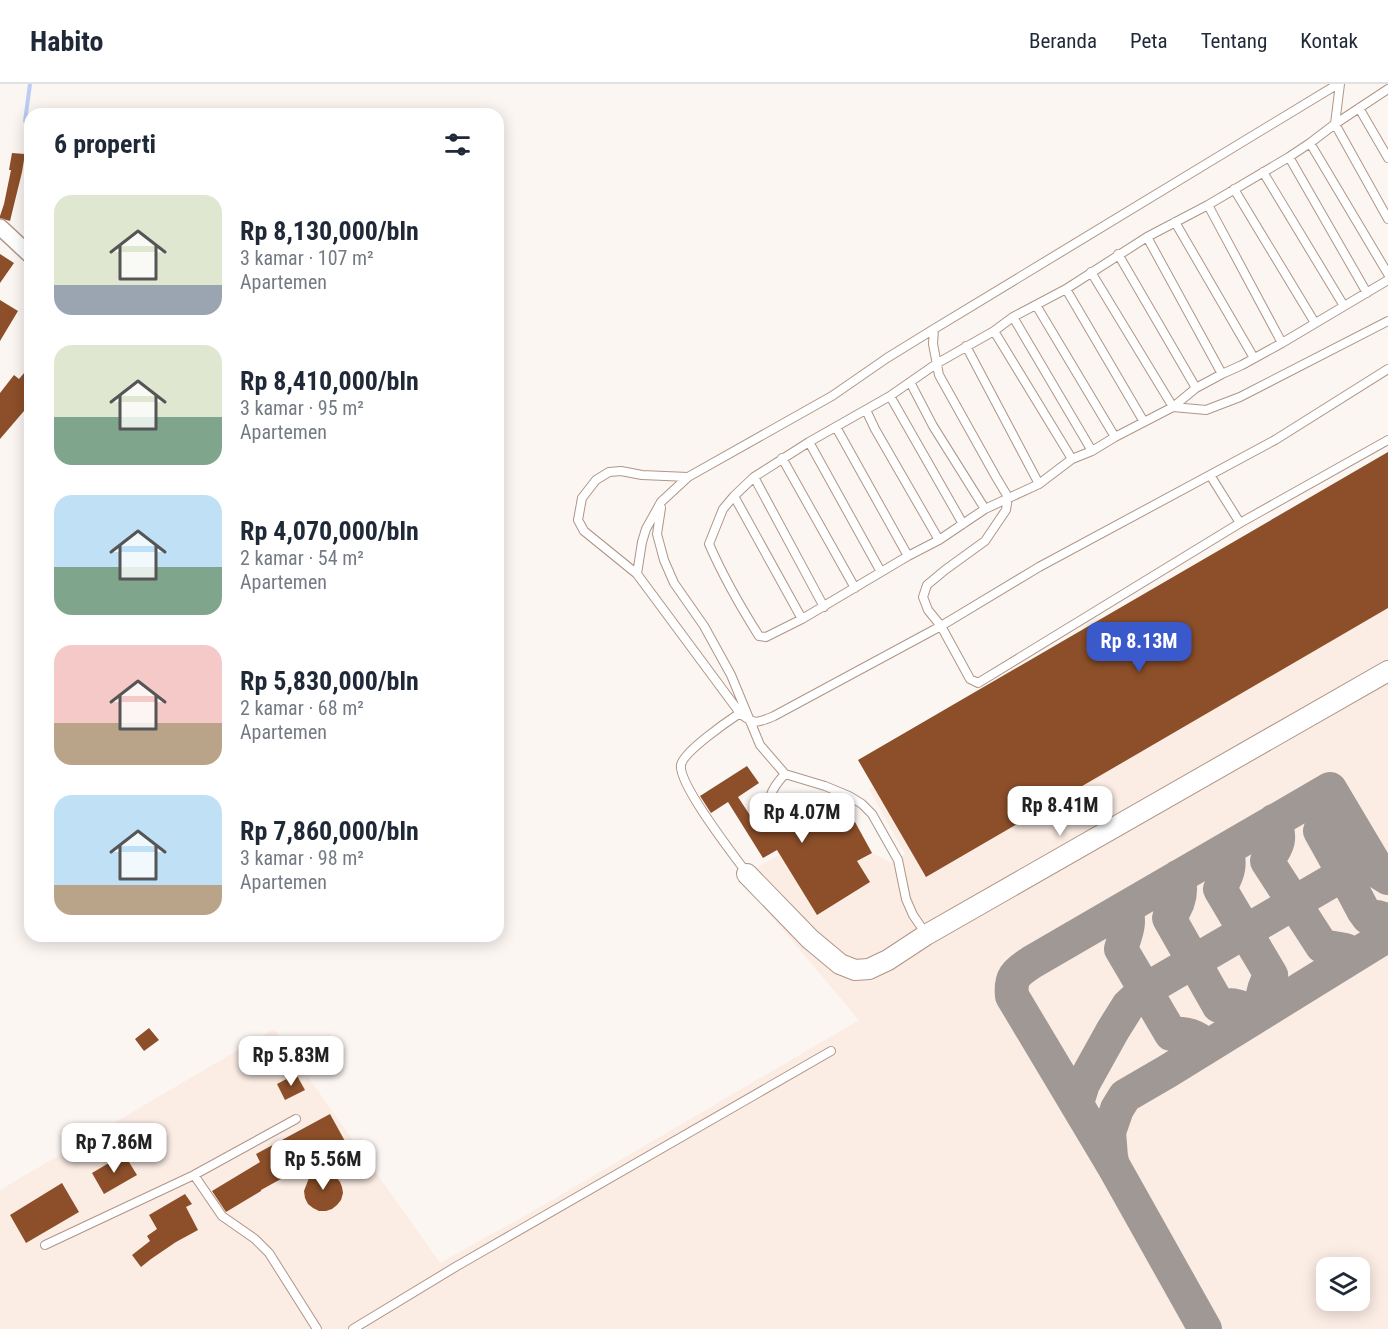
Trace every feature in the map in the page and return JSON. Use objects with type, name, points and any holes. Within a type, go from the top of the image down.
[{"type":"street","points":[[0,227],[24,249]]},
{"type":"street","points":[[747,874],[810,939],[840,964],[855,970],[869,969],[1388,671]]},
{"type":"lane","points":[[1339,84],[1335,124],[1388,219]]},
{"type":"lane","points":[[637,574],[646,529],[662,502],[688,477],[832,396],[934,329],[1339,84]]},
{"type":"lane","points":[[1388,90],[1289,157],[1118,254],[1066,289],[1013,317],[994,331],[936,364],[890,396],[782,458],[754,477],[734,495],[723,509],[709,544],[732,591],[759,636],[766,637],[802,620],[908,556],[939,540],[985,508],[1039,484],[1072,459],[1092,451],[1173,407],[1196,388],[1282,343],[1388,280]]},
{"type":"lane","points":[[1359,108],[1388,158]]},
{"type":"lane","points":[[1310,143],[1388,274]]},
{"type":"lane","points":[[1289,157],[1367,293]]},
{"type":"lane","points":[[1263,172],[1344,306]]},
{"type":"lane","points":[[1234,189],[1315,323]]},
{"type":"lane","points":[[1208,205],[1282,343]]},
{"type":"lane","points":[[1174,222],[1254,358]]},
{"type":"lane","points":[[1147,237],[1222,374]]},
{"type":"lane","points":[[1118,254],[1196,388]]},
{"type":"lane","points":[[1091,272],[1173,407]]},
{"type":"lane","points":[[1066,289],[1144,422]]},
{"type":"lane","points":[[1036,305],[1115,437]]},
{"type":"lane","points":[[1013,317],[1092,451]]},
{"type":"lane","points":[[1173,407],[1206,410],[1223,404],[1268,384],[1388,321]]},
{"type":"lane","points":[[934,329],[933,344],[939,375],[1008,497],[1006,510],[985,541],[927,585],[923,597],[928,610],[941,626],[970,679],[978,683],[1240,524],[1388,440]]},
{"type":"lane","points":[[994,331],[1072,459]]},
{"type":"lane","points":[[966,346],[1039,484]]},
{"type":"lane","points":[[688,477],[609,472],[596,480],[582,498],[578,520],[584,531],[637,574],[740,713],[749,721],[761,722],[941,626],[1039,567],[1275,440],[1388,369]]},
{"type":"lane","points":[[910,381],[933,426],[985,508]]},
{"type":"lane","points":[[890,396],[963,524]]},
{"type":"lane","points":[[866,410],[939,540]]},
{"type":"lane","points":[[836,427],[908,556]]},
{"type":"lane","points":[[809,442],[881,572]]},
{"type":"lane","points":[[782,458],[855,588]]},
{"type":"lane","points":[[1210,475],[1240,524]]},
{"type":"lane","points":[[754,477],[824,607]]},
{"type":"lane","points":[[734,495],[802,620]]},
{"type":"lane","points":[[662,502],[657,534],[664,560],[674,583],[704,626],[730,675],[760,745],[785,774],[849,796],[872,814],[898,860],[906,899],[913,915],[927,935]]},
{"type":"lane","points":[[740,713],[724,723],[687,754],[681,765],[682,776],[690,793],[747,874]]},
{"type":"lane","points":[[771,822],[768,808],[770,798],[774,786],[785,774]]},
{"type":"lane","points":[[352,1329],[831,1051]]},
{"type":"lane","points":[[45,1245],[194,1175],[296,1119]]},
{"type":"lane","points":[[194,1175],[222,1216],[255,1239],[269,1253],[317,1329]]},
{"type":"shaded area","points":[[1388,486],[1388,1329],[0,1329],[0,1190],[274,1029],[440,1263],[530,1213],[859,1020],[739,878],[788,850],[775,828],[829,797],[841,812],[853,805],[855,822],[872,853],[891,863],[905,854],[869,789]]},
{"type":"building","points":[[12,153],[24,154],[10,221],[0,218],[11,170],[9,170]]},
{"type":"building","points":[[0,254],[14,263],[0,283]]},
{"type":"building","points":[[0,300],[18,311],[0,341]]},
{"type":"building","points":[[24,373],[24,411],[0,439],[0,393],[14,375],[19,379]]},
{"type":"building","points":[[1388,452],[1388,608],[926,877],[858,760]]},
{"type":"building","points":[[747,766],[759,783],[738,797],[761,832],[774,827],[777,822],[817,797],[839,832],[855,822],[872,853],[857,861],[870,882],[817,915],[777,850],[763,858],[728,802],[711,813],[700,796]]},
{"type":"building","points":[[149,1028],[159,1040],[144,1051],[135,1039]]},
{"type":"building","points":[[296,1074],[305,1090],[285,1100],[277,1084]]},
{"type":"building","points":[[330,1114],[346,1143],[226,1212],[212,1191],[260,1162],[256,1154]]},
{"type":"building","points":[[124,1154],[137,1175],[104,1194],[92,1173]]},
{"type":"building","points":[[312,1170],[331,1174],[340,1182],[343,1193],[341,1200],[332,1209],[319,1211],[308,1204],[304,1191]]},
{"type":"building","points":[[62,1183],[79,1212],[26,1243],[10,1215]]},
{"type":"building","points":[[185,1194],[192,1204],[186,1207],[198,1230],[176,1242],[141,1267],[132,1255],[150,1241],[147,1236],[157,1229],[149,1215]]},
{"type":"waterway","points":[[27,108],[30,84]]},
{"type":"taxiway","points":[[1330,789],[1380,873],[1388,878]]},
{"type":"taxiway","points":[[1113,1165],[1012,996],[1013,979],[1018,972],[1330,789],[1329,805],[1320,831],[1368,917],[1388,920]]},
{"type":"taxiway","points":[[1274,821],[1278,832],[1278,842],[1267,861],[1322,946],[1355,954]]},
{"type":"taxiway","points":[[1226,850],[1229,860],[1228,870],[1220,889],[1271,975],[1263,992],[1264,1011]]},
{"type":"taxiway","points":[[1077,1103],[1083,1084],[1113,1030],[1128,1006],[1145,990],[1371,858]]},
{"type":"taxiway","points":[[1178,877],[1179,899],[1169,918],[1219,1006],[1238,1006],[1255,1016]]},
{"type":"taxiway","points":[[1125,908],[1128,923],[1121,949],[1171,1034],[1191,1036],[1206,1047]]},
{"type":"taxiway","points":[[1205,1329],[1113,1165],[1109,1132],[1117,1109],[1125,1096],[1388,935]]}]
